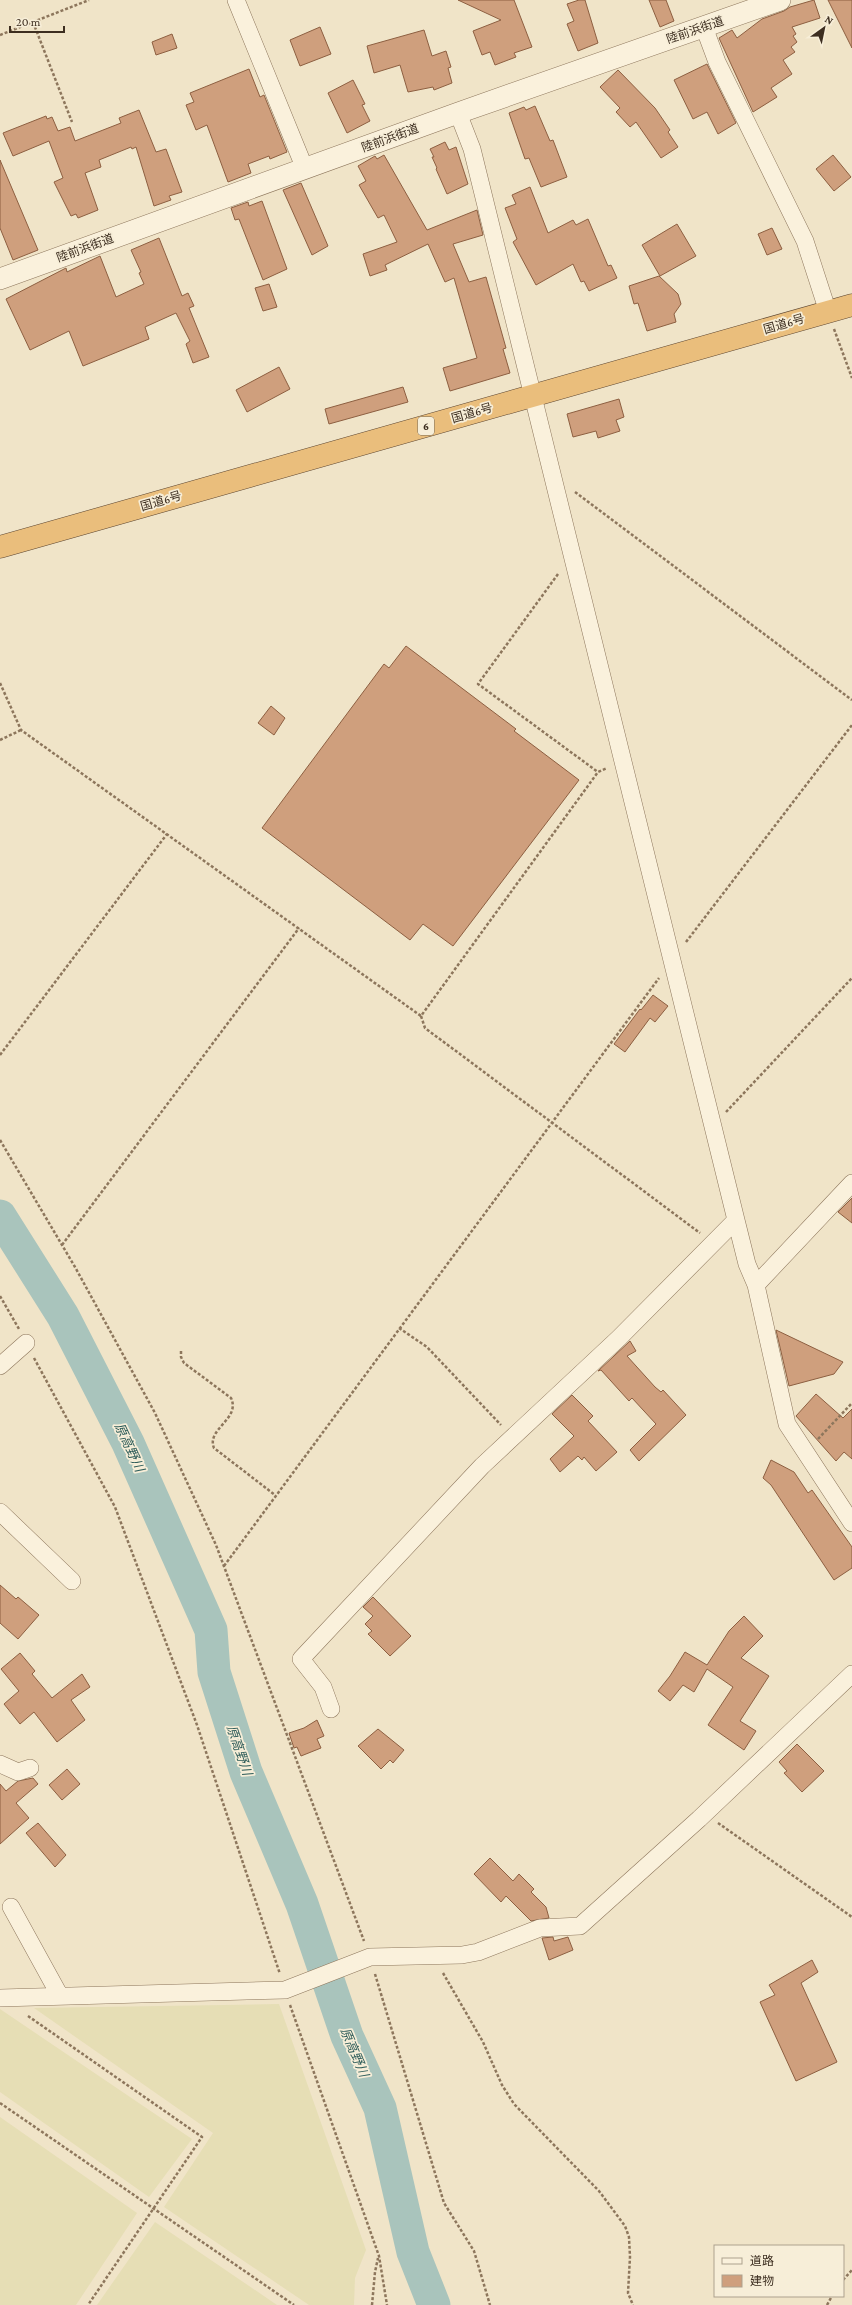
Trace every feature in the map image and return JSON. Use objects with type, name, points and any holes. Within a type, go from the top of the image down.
[{"type":"highway","name":"国道6号","points":[[0,547],[852,305]]},
{"type":"street","points":[[236,0],[305,168]]},
{"type":"street","name":"陸前浜街道","points":[[0,279],[458,113],[780,0]]},
{"type":"street","points":[[704,27],[717,62],[805,241],[828,312]]},
{"type":"street","points":[[458,113],[472,149],[736,1220],[747,1264],[756,1285],[788,1424],[852,1523]]},
{"type":"street","points":[[756,1285],[852,1183]]},
{"type":"street","points":[[331,1709],[323,1687],[301,1659],[482,1466],[619,1338],[712,1242],[736,1220]]},
{"type":"street","points":[[0,1366],[26,1343]]},
{"type":"street","points":[[0,1512],[72,1581]]},
{"type":"street","points":[[1,1998],[285,1990],[370,1957],[462,1955],[478,1952],[540,1928],[580,1926],[705,1814],[852,1674]]},
{"type":"street","points":[[0,1764],[18,1772],[30,1768]]},
{"type":"street","points":[[11,1907],[60,1996]]},
{"type":"path","points":[[0,35],[88,0]]},
{"type":"path","points":[[33,22],[72,122]]},
{"type":"path","points":[[828,312],[852,378]]},
{"type":"path","points":[[553,477],[852,700]]},
{"type":"path","points":[[572,554],[478,684],[598,772]]},
{"type":"path","points":[[0,683],[21,730],[421,1016],[425,1028],[712,1242]]},
{"type":"path","points":[[224,1566],[672,960],[852,725]]},
{"type":"path","points":[[0,740],[21,730]]},
{"type":"path","points":[[421,1016],[598,772],[623,760]]},
{"type":"path","points":[[0,1055],[167,834]]},
{"type":"path","points":[[62,1245],[298,928]]},
{"type":"path","points":[[713,1126],[852,978]]},
{"type":"path","points":[[0,1140],[62,1245],[155,1413],[216,1545],[370,1957],[444,2203],[474,2251],[490,2305]]},
{"type":"path","points":[[0,1296],[115,1507],[197,1725],[285,1990],[379,2256],[387,2305]]},
{"type":"path","points":[[399,1328],[427,1347],[512,1438]]},
{"type":"path","points":[[181,1351],[181,1357],[184,1363],[231,1398],[234,1403],[234,1410],[213,1438],[212,1443],[214,1448],[275,1495]]},
{"type":"path","points":[[806,1452],[852,1403]]},
{"type":"path","points":[[705,1814],[852,1918]]},
{"type":"path","points":[[436,1956],[444,1975],[483,2042],[502,2085],[514,2104],[599,2191],[625,2226],[629,2237],[630,2250],[628,2293],[633,2305]]},
{"type":"path","points":[[1,1998],[202,2137],[154,2210],[88,2305]]},
{"type":"path","points":[[0,2103],[294,2305]]},
{"type":"path","points":[[372,2305],[375,2272],[379,2256]]},
{"type":"path","points":[[844,2279],[852,2270]]},
{"type":"shaded area","points":[[279,2004],[366,2250],[355,2278],[354,2305],[309,2305],[164,2207],[213,2133],[34,2008]]},
{"type":"shaded area","points":[[0,2009],[192,2139],[149,2197],[0,2092]]},
{"type":"shaded area","points":[[0,2117],[137,2213],[76,2305],[0,2305]]},
{"type":"shaded area","points":[[155,2222],[277,2305],[97,2305]]},
{"type":"building","points":[[458,0],[514,0],[532,47],[514,53],[516,57],[495,65],[490,52],[482,55],[473,31],[501,20]]},
{"type":"building","points":[[579,0],[585,0],[598,43],[578,51],[567,24],[574,21],[567,4]]},
{"type":"building","points":[[649,0],[666,0],[674,21],[660,27]]},
{"type":"building","points":[[814,0],[820,18],[792,27],[796,34],[793,36],[797,42],[791,47],[795,52],[783,60],[792,74],[771,88],[777,97],[753,112],[719,38],[732,30],[737,38],[762,19],[784,11],[790,7]]},
{"type":"building","points":[[828,0],[852,0],[852,48]]},
{"type":"building","points":[[320,27],[331,54],[300,66],[290,40]]},
{"type":"building","points":[[424,30],[432,56],[446,51],[451,67],[448,68],[452,83],[434,90],[433,87],[408,92],[400,65],[374,73],[367,46]]},
{"type":"building","points":[[172,34],[177,48],[156,55],[152,42]]},
{"type":"building","points":[[707,64],[736,123],[718,134],[707,112],[693,119],[674,80]]},
{"type":"building","points":[[249,69],[260,97],[264,95],[287,152],[270,159],[269,156],[248,164],[251,173],[228,182],[207,125],[196,130],[186,105],[194,102],[190,93]]},
{"type":"building","points":[[618,70],[655,108],[670,130],[668,132],[678,147],[661,158],[636,122],[630,127],[616,112],[620,108],[600,87]]},
{"type":"building","points":[[353,80],[365,104],[362,105],[370,121],[347,133],[328,93]]},
{"type":"building","points":[[535,106],[550,141],[553,140],[567,177],[541,187],[529,158],[525,159],[509,113],[524,107],[526,110]]},
{"type":"building","points":[[139,110],[156,152],[166,149],[182,192],[169,196],[171,200],[154,206],[136,147],[132,149],[131,147],[99,160],[101,167],[85,173],[98,210],[78,218],[76,214],[71,216],[54,182],[63,178],[49,141],[13,156],[3,133],[46,116],[47,119],[52,117],[58,131],[70,127],[75,141],[121,123],[119,118]]},
{"type":"building","points":[[445,142],[449,150],[456,147],[468,184],[447,194],[436,169],[437,168],[432,157],[434,157],[430,149]]},
{"type":"building","points":[[384,155],[427,230],[477,210],[483,235],[453,244],[469,282],[486,277],[506,348],[503,349],[510,373],[450,391],[443,368],[477,358],[454,278],[445,282],[428,244],[385,265],[387,270],[370,276],[363,254],[397,242],[384,215],[378,218],[359,185],[366,181],[358,166],[375,156],[377,159]]},
{"type":"building","points":[[833,155],[851,177],[834,191],[816,169]]},
{"type":"building","points":[[0,160],[38,250],[13,260],[0,228]]},
{"type":"building","points":[[301,183],[328,246],[312,255],[283,190]]},
{"type":"building","points":[[530,187],[548,233],[573,220],[576,225],[588,219],[608,266],[611,265],[617,278],[589,291],[584,281],[581,282],[573,264],[536,285],[513,242],[517,239],[505,208],[516,204],[512,195]]},
{"type":"building","points":[[262,201],[287,269],[263,280],[239,219],[235,220],[231,208],[248,202],[249,206]]},
{"type":"building","points":[[677,224],[696,256],[660,276],[642,245]]},
{"type":"building","points":[[772,228],[782,249],[767,255],[758,234]]},
{"type":"building","points":[[159,238],[182,296],[188,293],[194,306],[189,308],[209,357],[193,363],[186,344],[190,341],[176,313],[145,327],[149,339],[83,366],[69,331],[30,350],[6,299],[66,268],[67,272],[100,256],[116,297],[144,284],[139,273],[141,272],[131,250]]},
{"type":"building","points":[[659,276],[678,294],[681,304],[674,314],[676,322],[647,331],[638,303],[634,304],[629,286]]},
{"type":"building","points":[[269,284],[277,307],[263,311],[255,288]]},
{"type":"building","points":[[279,367],[290,389],[247,412],[236,390]]},
{"type":"building","points":[[403,387],[408,402],[329,424],[325,409]]},
{"type":"building","points":[[619,399],[624,417],[616,420],[620,431],[598,438],[596,431],[573,437],[567,414]]},
{"type":"building","points":[[406,646],[516,729],[514,731],[579,780],[453,946],[423,924],[410,940],[262,828],[384,664],[389,668]]},
{"type":"building","points":[[271,706],[285,718],[274,735],[258,723]]},
{"type":"building","points":[[653,995],[668,1006],[655,1022],[650,1018],[625,1052],[614,1044],[640,1009],[641,1010]]},
{"type":"building","points":[[852,1198],[852,1223],[838,1212]]},
{"type":"building","points":[[776,1330],[843,1362],[834,1374],[789,1386]]},
{"type":"building","points":[[630,1341],[636,1351],[627,1356],[655,1387],[661,1392],[663,1390],[686,1415],[639,1461],[630,1450],[656,1424],[632,1398],[629,1401],[601,1370],[598,1371]]},
{"type":"building","points":[[816,1394],[843,1418],[852,1409],[852,1459],[844,1452],[836,1461],[796,1416]]},
{"type":"building","points":[[572,1395],[593,1416],[588,1421],[617,1452],[596,1471],[584,1457],[582,1460],[578,1456],[560,1472],[550,1459],[574,1436],[552,1414]]},
{"type":"building","points":[[771,1460],[794,1472],[808,1493],[812,1490],[852,1547],[852,1568],[834,1580],[771,1485],[763,1478]]},
{"type":"building","points":[[0,1585],[16,1599],[18,1597],[39,1615],[18,1639],[0,1623]]},
{"type":"building","points":[[373,1597],[411,1636],[390,1656],[368,1634],[372,1631],[365,1624],[373,1616],[363,1607]]},
{"type":"building","points":[[744,1616],[763,1636],[741,1658],[769,1676],[740,1721],[756,1731],[744,1750],[708,1725],[733,1687],[707,1669],[694,1692],[683,1685],[670,1701],[658,1691],[670,1676],[685,1652],[707,1665],[729,1631]]},
{"type":"building","points":[[20,1653],[35,1671],[32,1674],[52,1698],[82,1674],[90,1687],[71,1700],[85,1720],[57,1742],[34,1712],[20,1724],[4,1704],[19,1691],[1,1669]]},
{"type":"building","points":[[317,1720],[324,1736],[317,1739],[321,1748],[301,1756],[297,1747],[294,1748],[289,1733],[304,1728]]},
{"type":"building","points":[[378,1729],[404,1750],[393,1763],[390,1760],[381,1769],[358,1746]]},
{"type":"building","points":[[797,1744],[824,1771],[802,1792],[784,1773],[787,1771],[779,1762]]},
{"type":"building","points":[[67,1769],[80,1784],[62,1800],[49,1785]]},
{"type":"building","points":[[33,1778],[38,1784],[16,1803],[29,1818],[0,1844],[0,1784],[6,1791],[18,1781]]},
{"type":"building","points":[[38,1823],[66,1855],[55,1867],[26,1833]]},
{"type":"building","points":[[490,1858],[513,1881],[519,1874],[534,1889],[531,1892],[546,1907],[549,1918],[531,1921],[506,1896],[501,1902],[474,1874]]},
{"type":"building","points":[[553,1937],[554,1941],[568,1937],[573,1950],[549,1960],[542,1938]]},
{"type":"building","points":[[812,1960],[818,1972],[801,1983],[837,2062],[796,2081],[760,2002],[775,1995],[769,1985]]},
{"type":"waterway","name":"原高野川","points":[[0,1216],[63,1316],[128,1443],[211,1630],[214,1672],[246,1772],[302,1904],[347,2036],[380,2108],[413,2252],[434,2305]]}]
